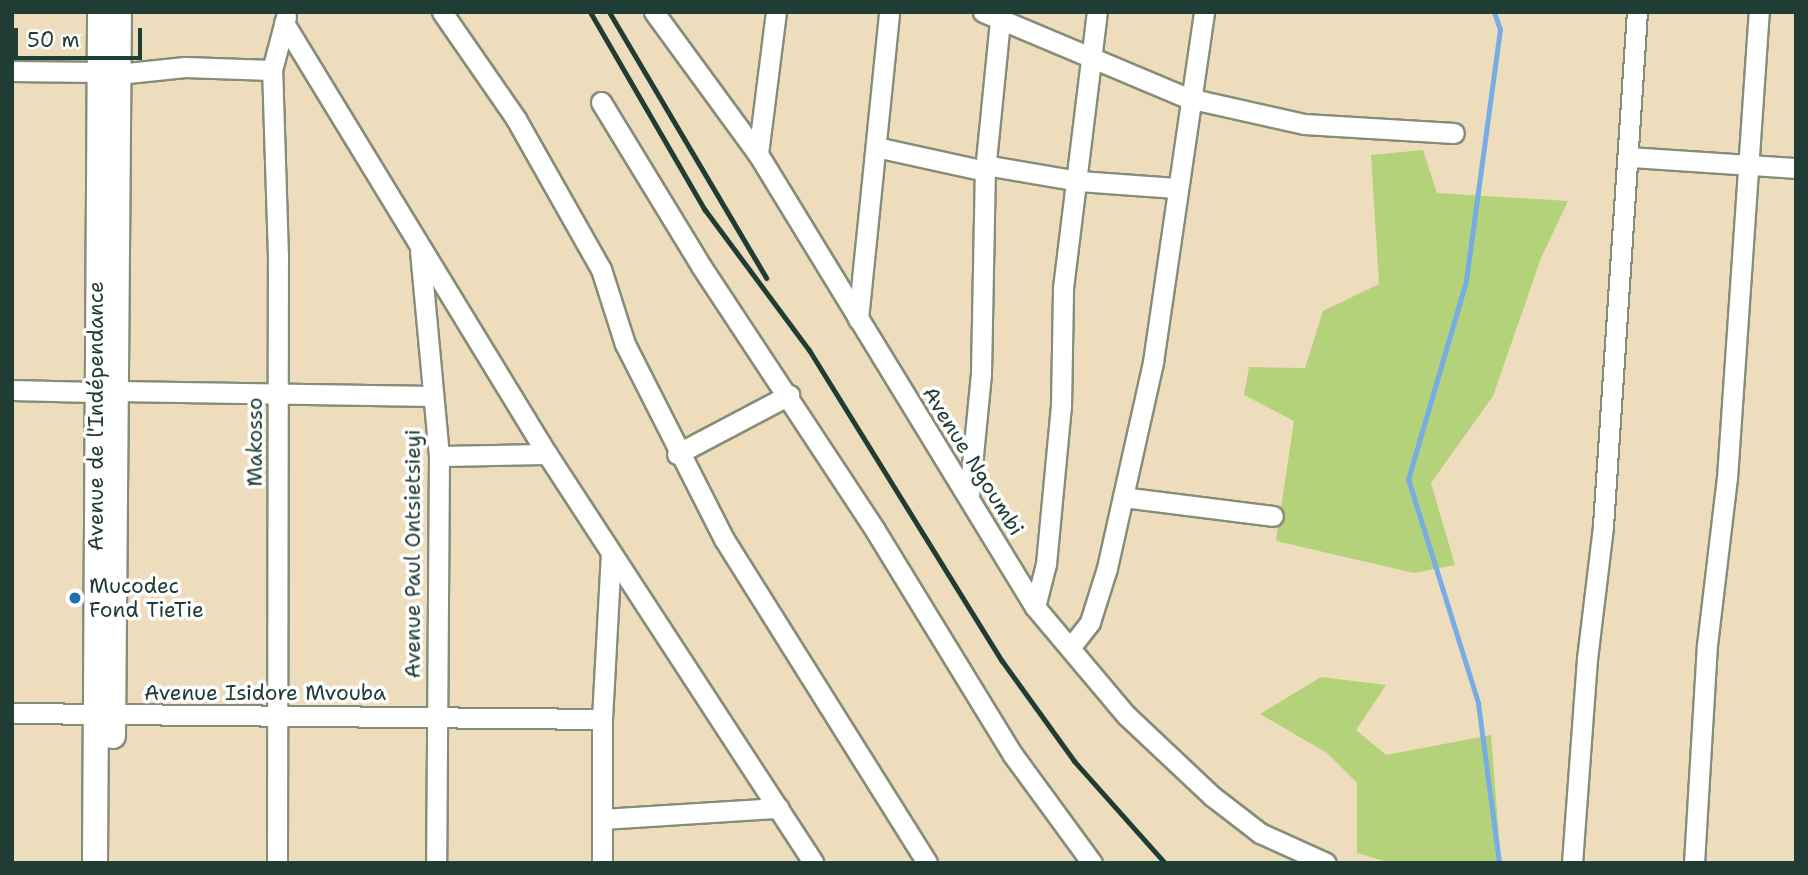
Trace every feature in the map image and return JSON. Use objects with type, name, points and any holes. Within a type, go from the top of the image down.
[{"type":"street","name":"Avenue de l'Indépendance","points":[[100,12],[109,73]]},
{"type":"street","name":"Avenue de l'Indépendance","points":[[111,863],[105,714],[106,391],[109,73],[119,12]]},
{"type":"street","points":[[442,12],[516,119],[601,268],[625,344],[677,454],[843,734],[927,863]]},
{"type":"street","points":[[758,154],[776,12]]},
{"type":"street","points":[[858,319],[889,12]]},
{"type":"street","points":[[1035,607],[1046,564],[1060,406],[1063,288],[1079,181],[1097,12]]},
{"type":"street","points":[[1070,648],[1090,622],[1123,497],[1153,362],[1188,98],[1204,12]]},
{"type":"street","points":[[1572,863],[1587,659],[1604,526],[1630,157],[1637,12]]},
{"type":"street","points":[[1694,863],[1707,645],[1727,478],[1759,12]]},
{"type":"street","name":"Avenue Ngoumbi","points":[[655,13],[758,154],[1035,607],[1126,715],[1212,796],[1260,833],[1326,863]]},
{"type":"street","points":[[969,496],[981,373],[985,168],[995,14],[1093,61],[1188,98],[1304,124],[1454,133]]},
{"type":"street","points":[[286,18],[420,247],[547,454],[814,863]]},
{"type":"street","name":"Makosso","points":[[277,863],[280,718],[278,392],[272,70],[286,18]]},
{"type":"street","points":[[12,71],[109,73],[186,67],[272,70]]},
{"type":"street","points":[[601,102],[701,266],[789,395],[1013,755],[1091,863]]},
{"type":"street","points":[[876,147],[985,168],[1079,181],[1176,188]]},
{"type":"street","points":[[1630,157],[1796,168]]},
{"type":"street","name":"Avenue Paul Ontsietsieyi","points":[[420,247],[439,456],[436,863]]},
{"type":"street","points":[[12,390],[433,396]]},
{"type":"street","points":[[677,454],[789,395]]},
{"type":"street","points":[[439,456],[547,454]]},
{"type":"street","points":[[1123,497],[1273,516]]},
{"type":"street","points":[[602,863],[602,719],[611,553]]},
{"type":"street","name":"Avenue Isidore Mvouba","points":[[12,713],[280,718],[602,719]]},
{"type":"street","name":"Avenue de l'Indépendance","points":[[94,863],[105,714]]},
{"type":"street","points":[[602,818],[779,808]]},
{"type":"green space","points":[[1423,150],[1437,193],[1568,201],[1541,258],[1493,396],[1431,483],[1455,565],[1414,573],[1276,541],[1294,421],[1244,395],[1249,367],[1305,368],[1323,311],[1379,284],[1371,155]]},
{"type":"green space","points":[[1321,677],[1386,685],[1356,730],[1386,755],[1491,735],[1501,863],[1391,863],[1357,853],[1357,783],[1327,753],[1260,714]]},
{"type":"waterway","points":[[1494,12],[1500,29],[1466,281],[1408,479],[1478,703],[1499,863]]},
{"type":"railway","points":[[590,12],[705,210],[809,350],[1002,661],[1074,761],[1165,863]]},
{"type":"railway","points":[[609,12],[766,278]]},
{"type":"place","name":"Mucodec Fond TieTie","points":[[75,598]]}]
